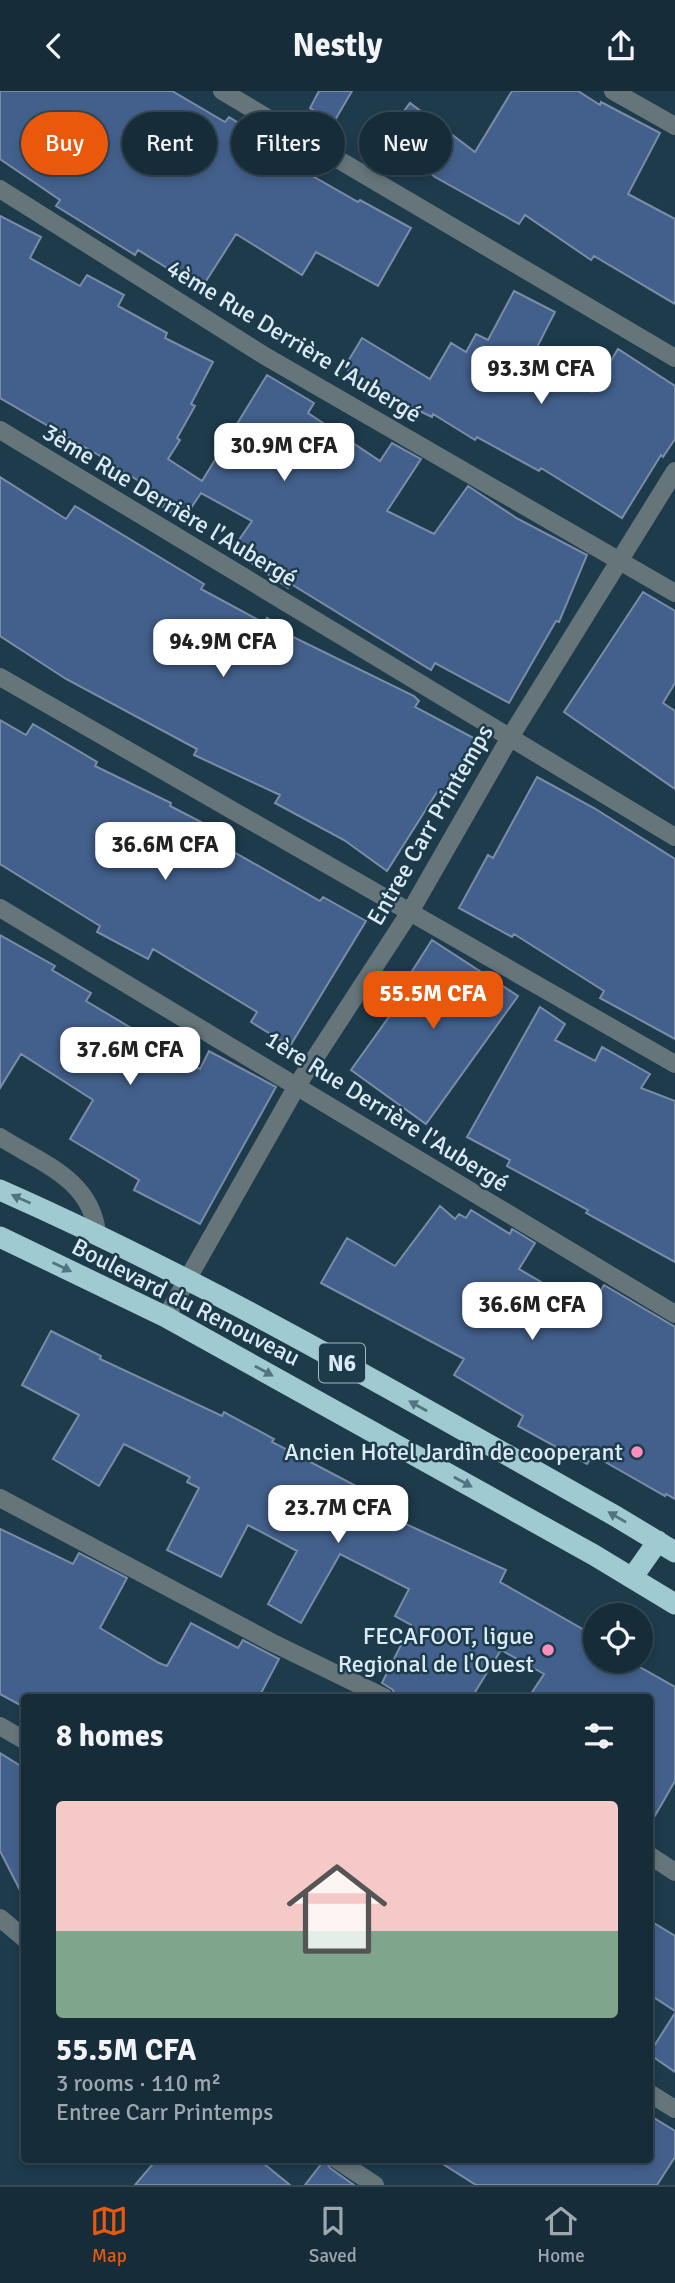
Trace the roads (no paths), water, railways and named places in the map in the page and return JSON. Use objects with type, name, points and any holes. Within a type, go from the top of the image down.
[{"type":"highway","name":"Boulevard du Renouveau","points":[[0,1190],[97,1233],[188,1278],[666,1547]]},
{"type":"highway","name":"Boulevard du Renouveau","points":[[0,1237],[166,1317],[675,1604]]},
{"type":"highway","points":[[632,1579],[666,1547]]},
{"type":"street","points":[[222,91],[675,358]]},
{"type":"street","points":[[613,91],[675,126]]},
{"type":"street","name":"4ème Rue Derrière l'Aubergé","points":[[0,189],[265,356],[675,593]]},
{"type":"street","name":"3ème Rue Derrière l'Aubergé","points":[[0,430],[675,837]]},
{"type":"street","name":"Entree Carr Printemps","points":[[166,1317],[298,1084],[410,912],[509,739],[675,471]]},
{"type":"street","points":[[0,677],[675,1064]]},
{"type":"street","name":"1ère Rue Derrière l'Aubergé","points":[[0,908],[298,1084],[550,1241],[675,1314]]},
{"type":"street","points":[[0,1137],[75,1184],[89,1200],[97,1233]]},
{"type":"street","points":[[0,1498],[271,1642],[378,1694]]},
{"type":"street","points":[[0,1726],[21,1738]]},
{"type":"street","points":[[653,1857],[675,1872]]},
{"type":"street","points":[[0,1918],[21,1936]]},
{"type":"street","points":[[653,2095],[675,2109]]},
{"type":"street","points":[[342,2163],[375,2185]]},
{"type":"place","name":"Ancien Hotel Jardin de cooperant","points":[[637,1452]]},
{"type":"place","name":"FECAFOOT, ligue Regional de l'Ouest","points":[[548,1650]]}]
